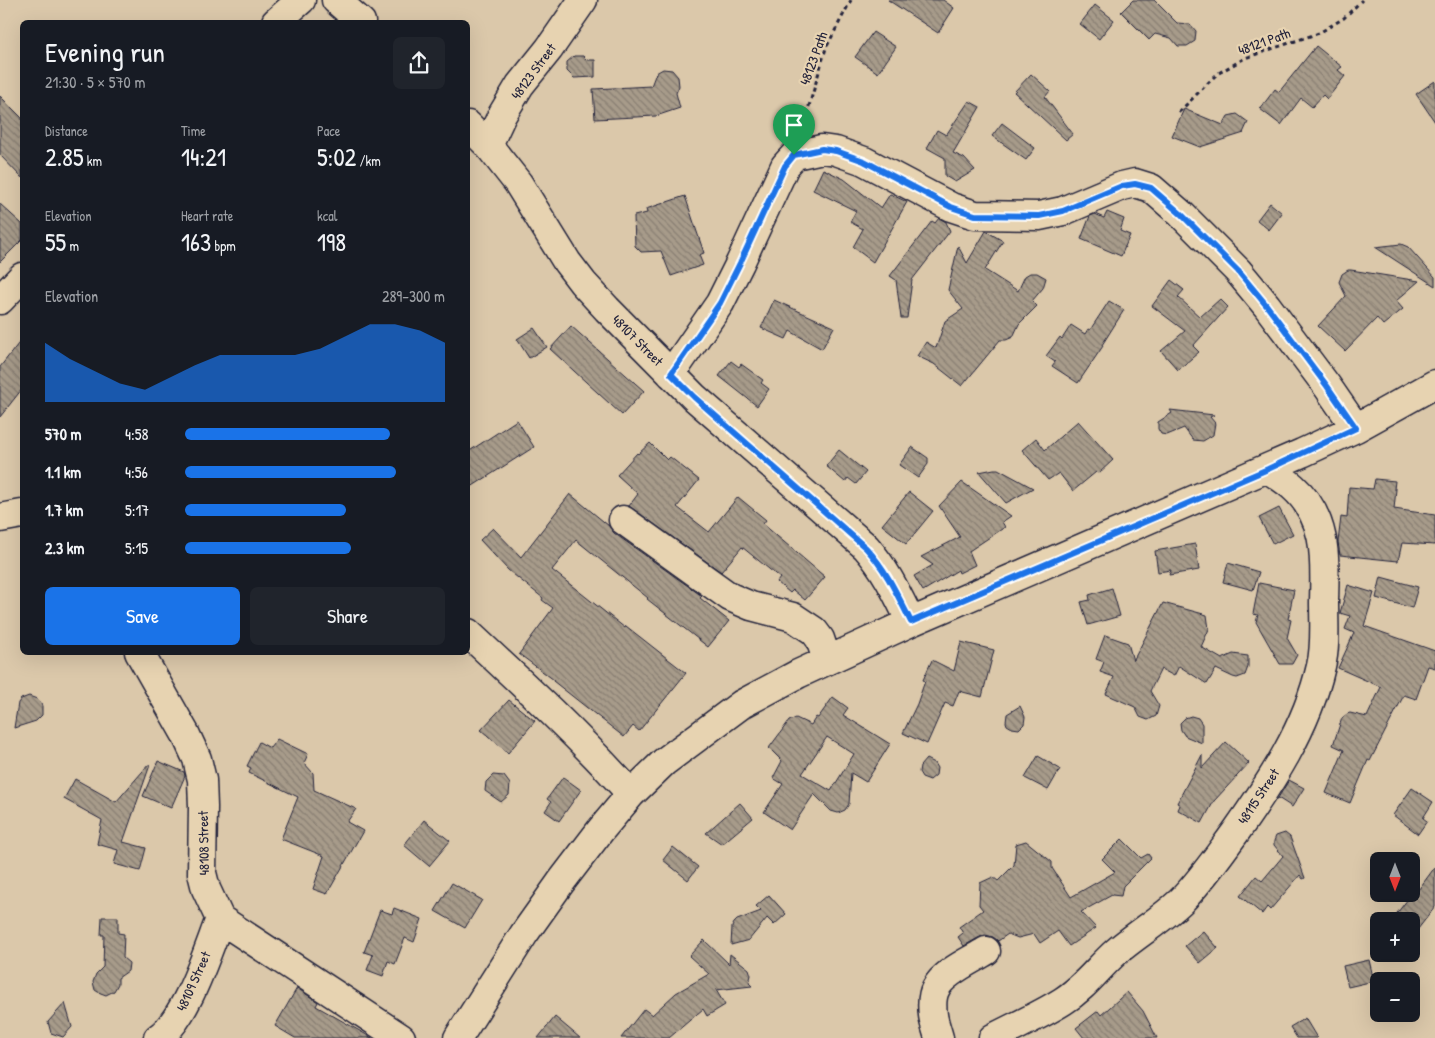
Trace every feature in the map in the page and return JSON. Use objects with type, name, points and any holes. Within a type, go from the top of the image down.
[{"type":"street","points":[[278,20],[301,0]]},
{"type":"street","points":[[336,0],[359,20]]},
{"type":"street","name":"48123 Street","points":[[488,144],[502,115],[520,85],[549,49],[583,0]]},
{"type":"street","name":"48107 Street","points":[[470,127],[488,144],[518,183],[567,262],[583,283],[694,397],[866,548],[879,562],[890,579],[911,622]]},
{"type":"street","points":[[671,374],[720,303],[785,166],[794,155],[822,149],[836,151],[864,161],[951,207],[975,215],[1039,216],[1063,211],[1122,186],[1135,184],[1151,188],[1181,214],[1238,271],[1267,306],[1356,428]]},
{"type":"street","points":[[0,300],[20,278]]},
{"type":"street","points":[[458,1038],[524,934],[600,831],[632,794],[664,762],[742,704],[798,674],[911,622],[1268,469],[1356,428],[1435,384]]},
{"type":"street","name":"48115 Street","points":[[993,1038],[1063,1001],[1081,988],[1114,954],[1181,900],[1213,863],[1261,796],[1291,744],[1312,699],[1322,664],[1325,564],[1323,540],[1317,519],[1307,503],[1293,487],[1268,469]]},
{"type":"street","points":[[0,518],[20,514]]},
{"type":"street","points":[[623,520],[730,597],[751,606],[793,617],[814,631],[820,640],[827,660]]},
{"type":"street","points":[[470,635],[595,754],[632,794]]},
{"type":"street","name":"48108 Street","points":[[141,655],[197,759],[202,780],[202,873],[206,889],[220,919]]},
{"type":"street","points":[[220,919],[400,1038]]},
{"type":"street","name":"48109 Street","points":[[158,1038],[166,1033],[177,1018],[191,993],[220,919]]},
{"type":"street","points":[[939,1038],[933,1013],[933,997],[936,988],[943,979],[955,970],[986,951]]},
{"type":"path","name":"48123 Path","points":[[794,155],[826,48],[851,0]]},
{"type":"path","name":"48121 Path","points":[[1179,112],[1217,74],[1245,58],[1319,33],[1344,18],[1362,0]]},
{"type":"building","points":[[888,0],[943,0],[954,8],[938,33]]},
{"type":"building","points":[[1133,0],[1154,0],[1177,23],[1190,24],[1196,31],[1195,41],[1187,46],[1178,46],[1171,38],[1155,34],[1149,40],[1121,12]]},
{"type":"building","points":[[1095,5],[1114,20],[1099,39],[1080,24]]},
{"type":"building","points":[[873,32],[896,47],[878,73],[855,57]]},
{"type":"building","points":[[1316,46],[1342,67],[1338,70],[1345,76],[1327,99],[1323,95],[1312,107],[1301,98],[1281,125],[1260,109],[1275,89],[1279,92]]},
{"type":"building","points":[[574,56],[583,56],[587,60],[595,60],[595,77],[574,78],[567,71],[567,62]]},
{"type":"building","points":[[663,69],[672,70],[678,77],[679,86],[676,93],[680,108],[656,116],[595,119],[593,89],[651,86],[656,73]]},
{"type":"building","points":[[1031,74],[1050,91],[1045,97],[1073,134],[1066,140],[1014,92]]},
{"type":"building","points":[[1435,81],[1435,122],[1416,94]]},
{"type":"building","points":[[0,96],[20,116],[20,176],[0,155]]},
{"type":"building","points":[[969,101],[980,107],[953,153],[964,158],[975,170],[955,182],[945,176],[945,158],[927,148],[937,130],[946,135]]},
{"type":"building","points":[[1184,109],[1223,125],[1228,116],[1237,114],[1248,122],[1244,133],[1200,147],[1172,136]]},
{"type":"building","points":[[1002,123],[1035,148],[1026,160],[992,136]]},
{"type":"building","points":[[823,169],[844,179],[881,208],[890,194],[907,202],[873,262],[853,247],[863,229],[850,222],[856,211],[813,190]]},
{"type":"building","points":[[685,196],[704,253],[699,255],[703,265],[671,276],[661,251],[641,252],[635,246],[634,216],[647,213],[646,209]]},
{"type":"building","points":[[1270,203],[1282,213],[1269,230],[1257,220]]},
{"type":"building","points":[[0,204],[20,222],[20,242],[0,262]]},
{"type":"building","points":[[1107,212],[1124,219],[1120,231],[1130,235],[1121,256],[1081,239],[1090,216],[1095,214],[1104,218]]},
{"type":"building","points":[[939,218],[946,222],[950,231],[912,280],[907,318],[901,318],[896,280],[890,276],[932,221],[935,223]]},
{"type":"building","points":[[986,231],[1003,241],[985,270],[1018,291],[1025,276],[1030,273],[1037,273],[1046,278],[1043,288],[1032,301],[1037,306],[1019,324],[1013,337],[1000,340],[962,386],[934,364],[917,356],[926,342],[936,348],[945,321],[963,309],[948,290],[958,246],[967,263]]},
{"type":"building","points":[[1401,244],[1408,247],[1435,277],[1435,286],[1375,247]]},
{"type":"building","points":[[1348,270],[1419,281],[1396,301],[1403,309],[1383,325],[1377,318],[1345,351],[1318,326],[1346,296],[1339,282],[1342,274]]},
{"type":"building","points":[[1171,280],[1184,290],[1178,297],[1200,317],[1220,299],[1228,307],[1193,346],[1199,352],[1178,370],[1161,351],[1185,331],[1152,306]]},
{"type":"building","points":[[774,300],[834,327],[822,349],[790,331],[786,339],[761,328]]},
{"type":"building","points":[[1109,301],[1124,310],[1078,383],[1052,366],[1055,362],[1046,356],[1060,337],[1062,339],[1071,325],[1085,334],[1088,329],[1090,330]]},
{"type":"building","points":[[571,326],[644,391],[622,415],[550,349]]},
{"type":"building","points":[[534,328],[547,347],[529,358],[517,339]]},
{"type":"building","points":[[20,342],[20,392],[0,417],[0,367]]},
{"type":"building","points":[[731,361],[739,367],[741,364],[763,380],[761,383],[769,389],[757,406],[719,376]]},
{"type":"building","points":[[1170,410],[1214,415],[1210,417],[1215,423],[1213,435],[1203,441],[1193,440],[1184,428],[1167,435],[1161,434],[1158,429],[1158,422],[1172,413]]},
{"type":"building","points":[[517,420],[534,447],[470,488],[470,451]]},
{"type":"building","points":[[1078,421],[1113,460],[1098,474],[1096,472],[1073,491],[1059,473],[1048,480],[1022,450],[1036,438],[1045,450]]},
{"type":"building","points":[[650,443],[667,460],[670,457],[699,480],[677,507],[709,532],[738,497],[766,520],[763,524],[825,577],[805,600],[793,590],[790,593],[777,582],[780,578],[742,547],[721,572],[629,506],[638,494],[617,475],[637,453]]},
{"type":"building","points":[[912,447],[928,458],[928,464],[918,478],[899,465]]},
{"type":"building","points":[[839,450],[866,472],[856,484],[848,478],[845,482],[826,466]]},
{"type":"building","points":[[998,469],[1033,488],[1006,503],[979,472]]},
{"type":"building","points":[[1375,479],[1395,481],[1394,509],[1435,515],[1435,545],[1402,543],[1398,561],[1340,555],[1338,542],[1341,517],[1347,518],[1349,487],[1373,489]]},
{"type":"building","points":[[962,482],[1011,516],[1002,522],[1005,527],[969,551],[975,565],[959,573],[958,570],[923,591],[914,576],[933,565],[921,557],[960,537],[939,506]]},
{"type":"building","points":[[909,492],[933,511],[906,544],[882,525]]},
{"type":"building","points":[[570,494],[609,526],[614,533],[702,596],[700,598],[729,621],[708,647],[576,540],[552,570],[686,673],[639,731],[633,726],[624,737],[519,654],[553,608],[508,570],[480,540],[493,528],[521,557]]},
{"type":"building","points":[[1279,508],[1293,534],[1273,544],[1259,518]]},
{"type":"building","points":[[1195,544],[1199,570],[1169,575],[1171,570],[1158,572],[1155,551]]},
{"type":"building","points":[[1228,563],[1259,572],[1253,590],[1223,582]]},
{"type":"building","points":[[1381,577],[1418,587],[1412,608],[1376,598]]},
{"type":"building","points":[[1259,583],[1294,590],[1288,619],[1291,620],[1287,638],[1297,655],[1292,664],[1280,664],[1256,622],[1258,615],[1253,614]]},
{"type":"building","points":[[1348,585],[1374,593],[1364,626],[1435,651],[1435,668],[1428,666],[1416,699],[1404,695],[1370,761],[1368,760],[1350,803],[1326,793],[1344,750],[1333,745],[1342,718],[1350,713],[1367,717],[1381,687],[1338,668],[1354,633],[1345,629],[1350,616],[1340,613]]},
{"type":"building","points":[[1112,588],[1120,616],[1088,625],[1081,602],[1090,600],[1089,595]]},
{"type":"building","points":[[1163,603],[1207,615],[1209,629],[1201,647],[1222,659],[1233,654],[1248,656],[1248,667],[1245,675],[1237,678],[1216,669],[1207,684],[1179,666],[1174,676],[1161,669],[1150,691],[1159,706],[1156,716],[1148,720],[1140,717],[1135,707],[1106,694],[1114,677],[1100,672],[1104,662],[1096,659],[1105,635],[1128,643],[1133,661]]},
{"type":"building","points":[[961,642],[994,650],[982,697],[959,691],[953,706],[945,703],[927,744],[903,733],[917,704],[925,681],[923,680],[932,660],[954,671]]},
{"type":"building","points":[[29,696],[40,702],[42,715],[36,721],[14,728],[18,703],[21,699]]},
{"type":"building","points":[[833,697],[848,708],[843,715],[890,744],[866,782],[851,773],[849,804],[845,810],[838,813],[831,811],[814,794],[790,830],[764,812],[783,784],[773,778],[782,761],[769,748],[789,721],[796,718],[811,725],[816,717],[818,718]],"holes":[[[827,737],[854,754],[831,791],[802,774]]]},
{"type":"building","points":[[509,700],[535,721],[508,753],[481,730]]},
{"type":"building","points":[[1020,706],[1025,717],[1024,724],[1019,729],[1012,728],[1007,725],[1007,714]]},
{"type":"building","points":[[1191,716],[1198,718],[1202,724],[1202,743],[1185,736],[1181,730],[1180,723],[1185,718]]},
{"type":"building","points":[[277,739],[308,754],[304,763],[313,773],[314,790],[356,809],[347,822],[363,831],[327,894],[313,889],[324,856],[281,839],[298,797],[249,773],[251,768],[247,766],[259,742],[270,748]]},
{"type":"building","points":[[1226,742],[1249,763],[1214,801],[1202,823],[1178,810],[1180,805],[1177,803],[1202,755],[1202,768]]},
{"type":"building","points":[[1038,756],[1060,769],[1048,790],[1025,778]]},
{"type":"building","points":[[926,759],[934,763],[937,768],[936,775],[930,780],[922,777],[919,772],[920,766]]},
{"type":"building","points":[[158,761],[184,772],[185,776],[171,808],[143,796]]},
{"type":"building","points":[[149,764],[123,842],[146,848],[140,871],[114,864],[118,850],[97,844],[102,820],[64,799],[75,779],[116,802]]},
{"type":"building","points":[[493,775],[504,776],[510,784],[509,795],[501,802],[485,791],[486,782]]},
{"type":"building","points":[[563,777],[581,790],[559,821],[545,811],[551,802],[547,799]]},
{"type":"building","points":[[1289,780],[1304,788],[1292,807],[1278,798]]},
{"type":"building","points":[[1412,788],[1433,802],[1423,818],[1427,821],[1418,834],[1393,815]]},
{"type":"building","points":[[740,803],[753,818],[722,844],[706,833]]},
{"type":"building","points":[[424,820],[450,841],[429,866],[404,845]]},
{"type":"building","points":[[1285,833],[1290,837],[1305,878],[1303,879],[1300,875],[1270,910],[1267,907],[1262,914],[1240,896],[1256,876],[1262,881],[1283,856],[1274,845],[1274,841],[1276,836]]},
{"type":"building","points":[[1122,839],[1141,858],[1148,854],[1151,858],[1123,886],[1121,896],[1112,895],[1081,912],[1096,928],[1069,946],[1058,931],[1040,943],[1034,934],[1018,938],[1008,934],[998,941],[993,937],[985,935],[964,946],[958,937],[963,933],[959,927],[983,910],[979,905],[980,883],[993,877],[998,881],[1014,865],[1016,844],[1026,841],[1052,862],[1052,868],[1071,897],[1115,872],[1102,859]]},
{"type":"building","points":[[673,847],[698,867],[688,880],[663,860]]},
{"type":"building","points":[[1435,867],[1435,907],[1420,926],[1420,912],[1398,912],[1406,902],[1420,902],[1420,887]]},
{"type":"building","points":[[452,883],[482,900],[465,928],[435,911]]},
{"type":"building","points":[[769,895],[786,914],[774,925],[767,918],[749,940],[731,945],[734,923],[737,920],[761,911],[756,906]]},
{"type":"building","points":[[394,908],[422,919],[414,942],[405,938],[395,964],[388,961],[383,976],[367,970],[373,955],[364,952],[380,910],[392,914]]},
{"type":"building","points":[[102,917],[118,917],[118,933],[124,934],[123,958],[129,963],[128,971],[118,978],[118,984],[114,991],[106,995],[95,990],[93,982],[96,974],[103,967],[104,935],[101,935]]},
{"type":"building","points":[[1203,931],[1218,948],[1200,963],[1185,946]]},
{"type":"building","points":[[704,940],[729,964],[730,954],[749,969],[751,975],[749,983],[752,986],[716,990],[725,1005],[707,1016],[703,1009],[669,1038],[621,1038],[644,1009],[652,1015],[676,993],[709,974],[689,956]]},
{"type":"building","points":[[1369,960],[1372,972],[1370,972],[1370,982],[1348,987],[1343,966]]},
{"type":"building","points":[[297,988],[318,1002],[316,1006],[372,1038],[295,1038],[275,1026]]},
{"type":"building","points":[[1127,992],[1143,1011],[1157,1038],[1084,1038],[1076,1028],[1098,1011],[1101,1015]]},
{"type":"building","points":[[65,1003],[72,1027],[63,1037],[51,1033],[48,1022]]},
{"type":"building","points":[[555,1017],[580,1038],[538,1038]]},
{"type":"building","points":[[1305,1018],[1317,1038],[1297,1038],[1290,1027]]},
{"type":"route","points":[[822,149],[836,151],[864,161],[951,207],[975,215],[1039,216],[1063,211],[1122,186],[1135,184],[1151,188],[1181,214],[1238,271],[1267,306],[1356,428],[1268,469],[911,622],[890,579],[879,562],[866,548],[694,397],[671,374],[720,303],[785,166],[794,155],[822,149]]}]
